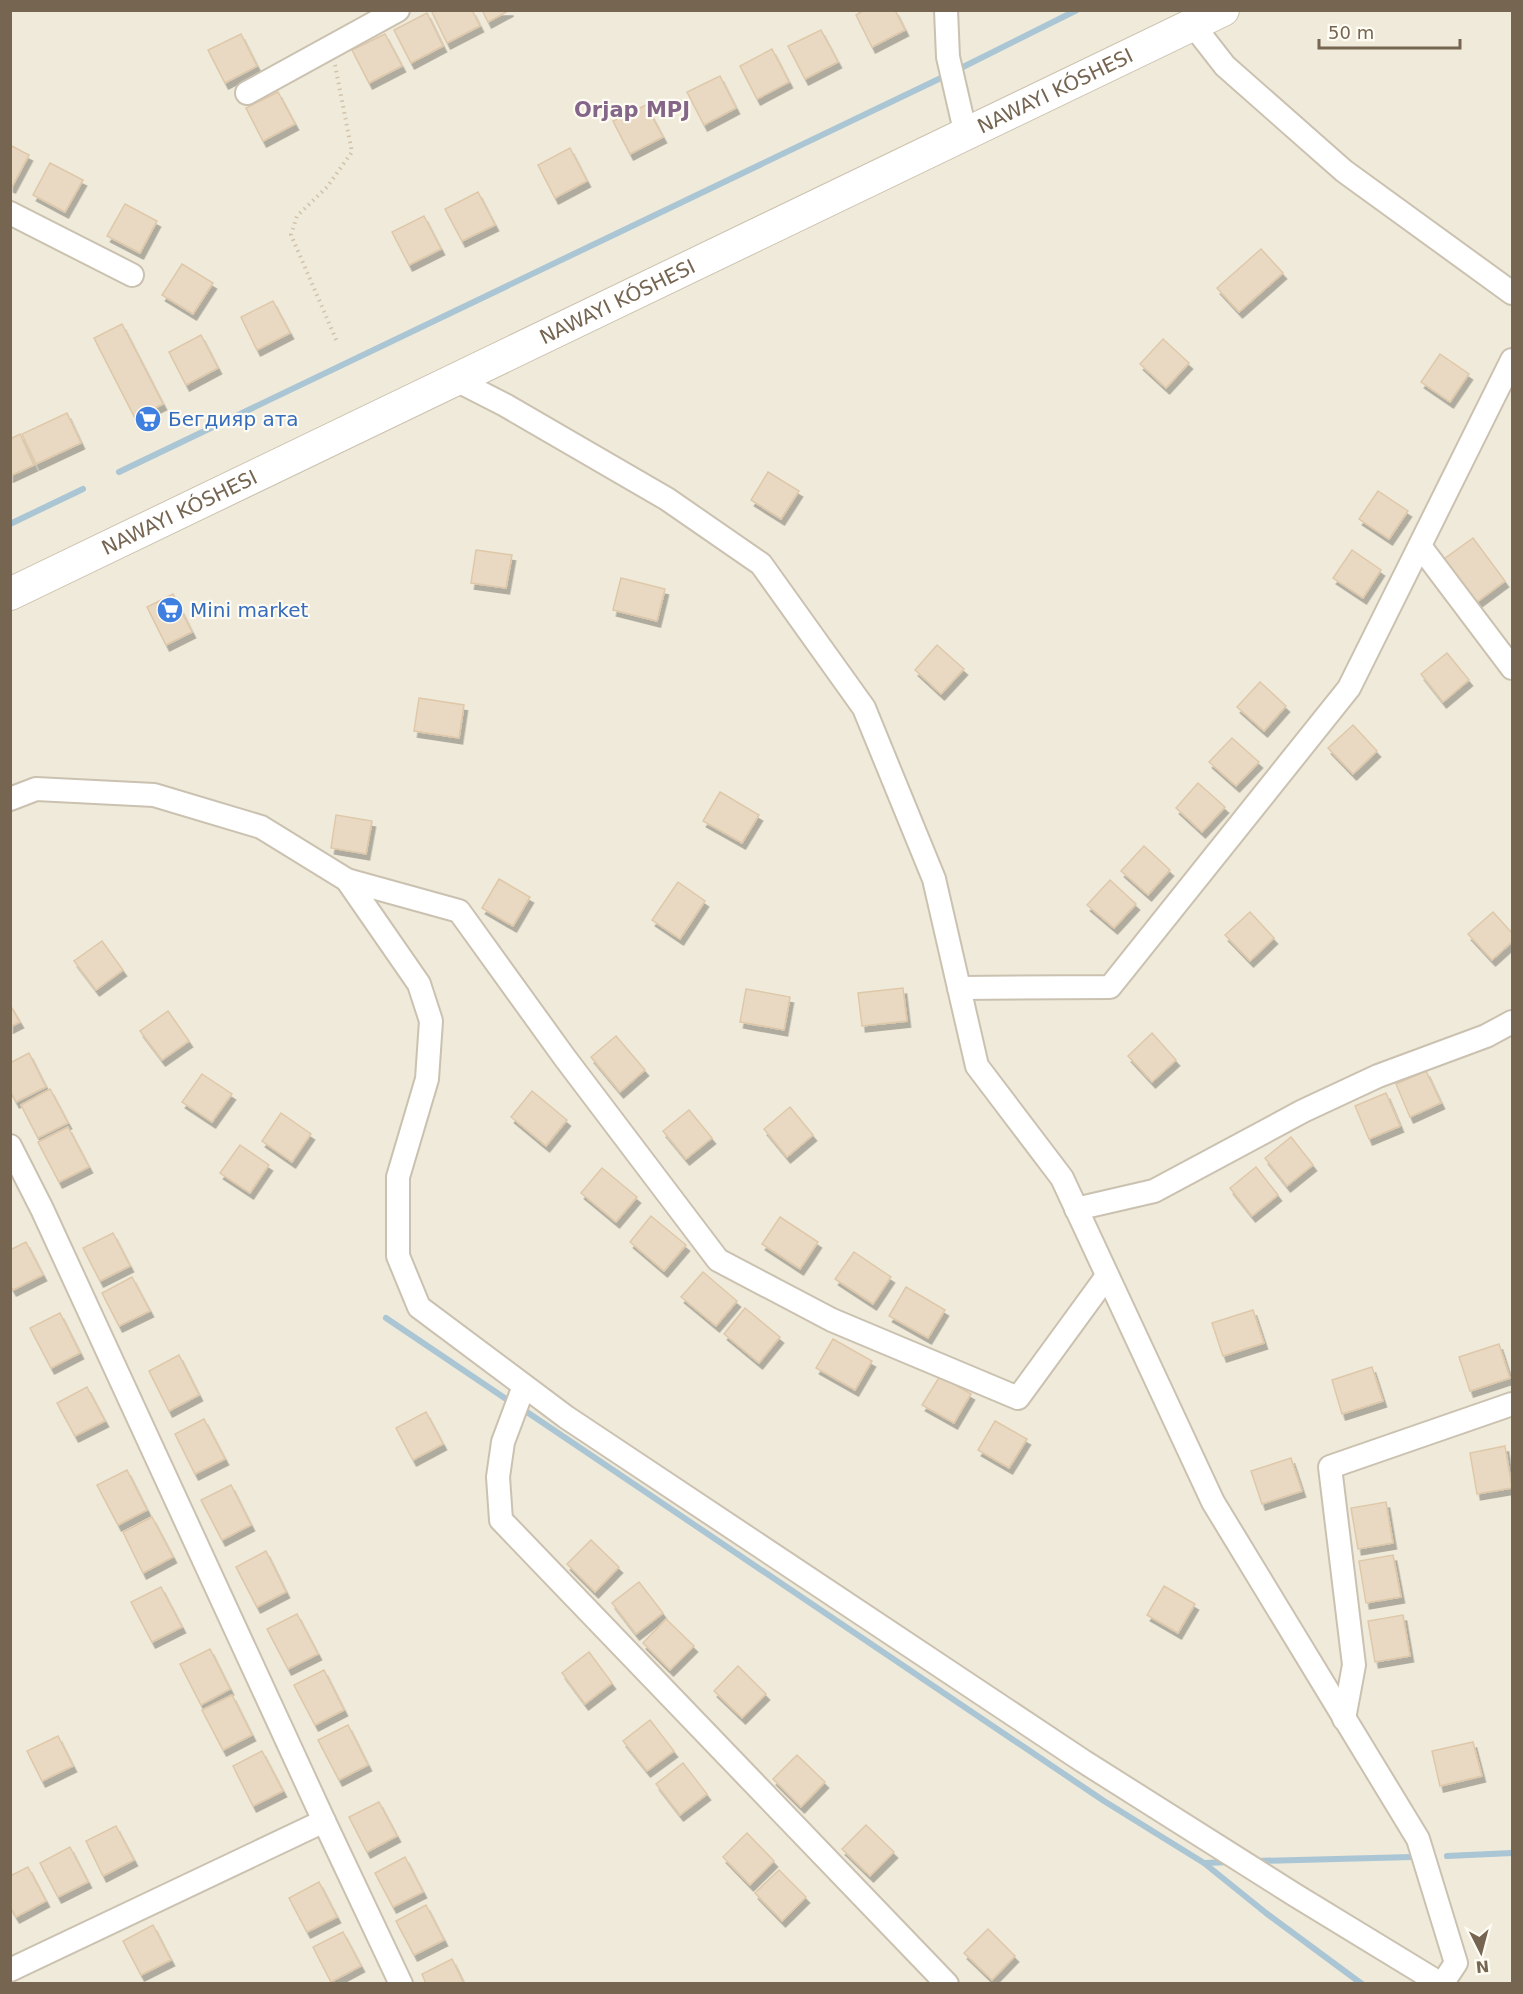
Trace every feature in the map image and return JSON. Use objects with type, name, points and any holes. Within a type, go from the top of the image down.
[{"type":"main road","points":[[10,594],[1223,10]]},
{"type":"street","points":[[247,93],[398,10]]},
{"type":"street","points":[[946,10],[948,57],[966,135]]},
{"type":"street","points":[[1193,25],[1225,66],[1344,171],[1512,293]]},
{"type":"street","points":[[10,213],[132,275]]},
{"type":"street","points":[[959,988],[1110,987],[1349,688],[1512,360]]},
{"type":"street","points":[[347,880],[419,984],[431,1021],[427,1079],[398,1177],[398,1256],[419,1307],[566,1418],[1083,1761],[1295,1895],[1441,1983],[1456,1963],[1418,1839],[1213,1502],[1062,1178],[977,1066],[934,879],[864,708],[761,564],[668,499],[505,405],[454,379]]},
{"type":"street","points":[[1420,546],[1512,668]]},
{"type":"street","points":[[10,799],[36,789],[154,795],[261,827],[347,880],[459,911],[565,1058],[718,1260],[821,1315],[1018,1398],[1107,1276]]},
{"type":"street","points":[[1076,1209],[1154,1191],[1304,1111],[1378,1076],[1486,1036],[1512,1022]]},
{"type":"street","points":[[10,1146],[47,1219],[401,1983]]},
{"type":"street","points":[[524,1386],[503,1442],[498,1477],[501,1520],[947,1983]]},
{"type":"street","points":[[1344,1719],[1354,1665],[1330,1467],[1512,1405]]},
{"type":"street","points":[[10,1970],[324,1821]]},
{"type":"path","points":[[332,47],[352,152],[327,187],[297,216],[291,235],[338,344]]},
{"type":"shaded area","points":[[11,11],[1512,11],[1512,1983],[11,1983]]},
{"type":"building","points":[[431,10],[472,10],[480,26],[447,43]]},
{"type":"building","points":[[482,10],[510,10],[488,22]]},
{"type":"building","points":[[864,10],[895,10],[905,30],[872,47],[856,15]]},
{"type":"building","points":[[427,13],[443,46],[411,63],[394,30]]},
{"type":"building","points":[[821,30],[838,62],[805,79],[788,46]]},
{"type":"building","points":[[241,34],[257,66],[225,83],[208,50]]},
{"type":"building","points":[[385,34],[402,66],[369,83],[352,50]]},
{"type":"building","points":[[772,49],[789,82],[757,99],[740,66]]},
{"type":"building","points":[[720,76],[736,108],[704,125],[687,92]]},
{"type":"building","points":[[278,92],[295,124],[263,141],[246,108]]},
{"type":"building","points":[[646,105],[663,137],[630,154],[613,121]]},
{"type":"building","points":[[10,145],[29,155],[12,187],[10,186]]},
{"type":"building","points":[[570,148],[587,181],[555,198],[538,165]]},
{"type":"building","points":[[50,163],[83,180],[65,212],[33,195]]},
{"type":"building","points":[[478,192],[495,225],[462,241],[445,209]]},
{"type":"building","points":[[125,204],[157,221],[140,253],[107,236]]},
{"type":"building","points":[[424,216],[441,249],[409,265],[392,232]]},
{"type":"building","points":[[1261,249],[1283,273],[1239,312],[1217,288]]},
{"type":"building","points":[[182,264],[213,283],[193,314],[162,295]]},
{"type":"building","points":[[273,301],[290,333],[257,350],[241,317]]},
{"type":"building","points":[[122,324],[163,404],[135,418],[94,338]]},
{"type":"building","points":[[201,335],[218,368],[186,385],[169,352]]},
{"type":"building","points":[[1163,339],[1189,363],[1166,388],[1140,364]]},
{"type":"building","points":[[1440,354],[1469,374],[1450,402],[1421,382]]},
{"type":"building","points":[[67,413],[81,443],[36,464],[22,434]]},
{"type":"building","points":[[20,434],[34,465],[10,476],[10,439]]},
{"type":"building","points":[[768,472],[799,491],[781,519],[751,500]]},
{"type":"building","points":[[1378,491],[1408,511],[1389,539],[1359,519]]},
{"type":"building","points":[[1473,538],[1505,581],[1477,602],[1444,559]]},
{"type":"building","points":[[476,550],[512,555],[506,588],[471,583]]},
{"type":"building","points":[[1352,550],[1381,570],[1363,598],[1333,578]]},
{"type":"building","points":[[621,578],[665,589],[657,621],[613,610]]},
{"type":"building","points":[[173,594],[192,632],[166,645],[147,607]]},
{"type":"building","points":[[937,645],[964,669],[941,694],[915,670]]},
{"type":"building","points":[[1447,653],[1469,680],[1443,702],[1421,674]]},
{"type":"building","points":[[1260,682],[1286,706],[1264,731],[1237,707]]},
{"type":"building","points":[[419,698],[464,705],[459,738],[414,731]]},
{"type":"building","points":[[1353,725],[1377,751],[1353,774],[1328,748]]},
{"type":"building","points":[[1232,738],[1259,762],[1236,786],[1209,762]]},
{"type":"building","points":[[1198,783],[1225,807],[1202,832],[1176,808]]},
{"type":"building","points":[[720,792],[759,815],[742,843],[703,821]]},
{"type":"building","points":[[336,815],[372,821],[366,854],[331,848]]},
{"type":"building","points":[[1144,846],[1170,870],[1148,895],[1121,871]]},
{"type":"building","points":[[499,879],[530,897],[513,926],[482,908]]},
{"type":"building","points":[[1110,880],[1136,904],[1114,928],[1087,905]]},
{"type":"building","points":[[678,882],[705,901],[680,939],[652,920]]},
{"type":"building","points":[[1250,912],[1274,938],[1250,961],[1225,935]]},
{"type":"building","points":[[1493,912],[1512,933],[1512,942],[1492,960],[1468,934]]},
{"type":"building","points":[[102,941],[123,970],[96,990],[74,961]]},
{"type":"building","points":[[903,988],[907,1021],[862,1026],[858,993]]},
{"type":"building","points":[[746,989],[790,997],[784,1030],[740,1022]]},
{"type":"building","points":[[10,1005],[20,1022],[10,1027]]},
{"type":"building","points":[[168,1011],[189,1041],[162,1060],[140,1031]]},
{"type":"building","points":[[1152,1033],[1176,1060],[1152,1082],[1128,1056]]},
{"type":"building","points":[[616,1036],[645,1070],[620,1092],[591,1057]]},
{"type":"building","points":[[29,1053],[46,1087],[16,1102],[10,1091],[10,1063]]},
{"type":"building","points":[[1426,1071],[1441,1103],[1410,1117],[1396,1084]]},
{"type":"building","points":[[202,1074],[232,1094],[212,1122],[182,1102]]},
{"type":"building","points":[[50,1089],[68,1123],[38,1138],[21,1105]]},
{"type":"building","points":[[532,1091],[567,1120],[546,1146],[511,1117]]},
{"type":"building","points":[[1386,1093],[1400,1126],[1369,1139],[1355,1106]]},
{"type":"building","points":[[790,1107],[813,1135],[787,1157],[764,1129]]},
{"type":"building","points":[[689,1110],[712,1138],[686,1159],[663,1131]]},
{"type":"building","points":[[281,1113],[311,1134],[292,1162],[262,1141]]},
{"type":"building","points":[[68,1127],[89,1167],[59,1182],[38,1142]]},
{"type":"building","points":[[1291,1137],[1313,1165],[1287,1186],[1265,1158]]},
{"type":"building","points":[[240,1145],[269,1165],[250,1193],[220,1173]]},
{"type":"building","points":[[1256,1167],[1278,1195],[1252,1216],[1230,1188]]},
{"type":"building","points":[[602,1168],[637,1197],[616,1222],[581,1193]]},
{"type":"building","points":[[651,1216],[686,1245],[664,1271],[630,1242]]},
{"type":"building","points":[[780,1217],[818,1242],[800,1269],[762,1244]]},
{"type":"building","points":[[113,1233],[130,1266],[100,1281],[83,1248]]},
{"type":"building","points":[[26,1242],[43,1275],[13,1290],[10,1285],[10,1250]]},
{"type":"building","points":[[854,1252],[891,1277],[873,1304],[835,1279]]},
{"type":"building","points":[[703,1272],[737,1301],[716,1326],[681,1297]]},
{"type":"building","points":[[132,1277],[150,1311],[119,1326],[102,1293]]},
{"type":"building","points":[[906,1287],[945,1310],[928,1338],[889,1316]]},
{"type":"building","points":[[745,1308],[780,1337],[759,1363],[724,1334]]},
{"type":"building","points":[[1253,1310],[1264,1343],[1223,1356],[1212,1323]]},
{"type":"building","points":[[60,1313],[80,1353],[51,1368],[30,1328]]},
{"type":"building","points":[[833,1339],[872,1361],[855,1390],[816,1368]]},
{"type":"building","points":[[1499,1344],[1510,1378],[1470,1391],[1459,1357]]},
{"type":"building","points":[[179,1355],[199,1395],[169,1411],[149,1371]]},
{"type":"building","points":[[1372,1367],[1383,1401],[1342,1414],[1332,1380]]},
{"type":"building","points":[[940,1376],[971,1394],[954,1423],[922,1405]]},
{"type":"building","points":[[87,1387],[105,1421],[75,1436],[57,1403]]},
{"type":"building","points":[[426,1412],[443,1444],[413,1460],[396,1428]]},
{"type":"building","points":[[204,1419],[225,1459],[195,1474],[175,1434]]},
{"type":"building","points":[[995,1421],[1027,1439],[1009,1468],[978,1450]]},
{"type":"building","points":[[1505,1446],[1512,1488],[1477,1494],[1470,1453]]},
{"type":"building","points":[[1291,1458],[1302,1491],[1262,1504],[1251,1471]]},
{"type":"building","points":[[127,1470],[147,1510],[118,1525],[97,1485]]},
{"type":"building","points":[[231,1485],[251,1525],[222,1540],[201,1500]]},
{"type":"building","points":[[1386,1502],[1393,1543],[1358,1549],[1351,1508]]},
{"type":"building","points":[[152,1517],[173,1557],[143,1573],[123,1532]]},
{"type":"building","points":[[591,1540],[619,1567],[595,1592],[567,1564]]},
{"type":"building","points":[[266,1551],[286,1592],[257,1607],[236,1567]]},
{"type":"building","points":[[1393,1555],[1401,1597],[1366,1603],[1359,1561]]},
{"type":"building","points":[[639,1582],[663,1613],[636,1634],[612,1603]]},
{"type":"building","points":[[1164,1586],[1195,1604],[1178,1633],[1147,1615]]},
{"type":"building","points":[[161,1587],[182,1627],[152,1642],[131,1602]]},
{"type":"building","points":[[297,1614],[318,1654],[288,1669],[267,1629]]},
{"type":"building","points":[[1403,1615],[1410,1656],[1375,1662],[1368,1621]]},
{"type":"building","points":[[666,1619],[694,1646],[670,1670],[643,1643]]},
{"type":"building","points":[[210,1649],[230,1689],[201,1705],[180,1664]]},
{"type":"building","points":[[589,1652],[612,1683],[585,1704],[562,1673]]},
{"type":"building","points":[[738,1666],[766,1694],[742,1718],[714,1691]]},
{"type":"building","points":[[324,1670],[344,1710],[315,1725],[294,1685]]},
{"type":"building","points":[[232,1695],[252,1735],[223,1750],[202,1710]]},
{"type":"building","points":[[650,1720],[674,1751],[647,1771],[623,1741]]},
{"type":"building","points":[[348,1725],[368,1765],[339,1780],[318,1740]]},
{"type":"building","points":[[58,1736],[73,1766],[42,1781],[27,1751]]},
{"type":"building","points":[[1473,1742],[1482,1776],[1440,1786],[1432,1751]]},
{"type":"building","points":[[262,1751],[283,1791],[253,1806],[233,1766]]},
{"type":"building","points":[[797,1755],[825,1782],[801,1807],[773,1779]]},
{"type":"building","points":[[683,1763],[707,1794],[680,1815],[656,1784]]},
{"type":"building","points":[[379,1802],[397,1836],[367,1852],[349,1817]]},
{"type":"building","points":[[866,1825],[894,1852],[870,1876],[842,1849]]},
{"type":"building","points":[[116,1826],[134,1860],[103,1876],[86,1841]]},
{"type":"building","points":[[747,1833],[774,1861],[750,1885],[723,1857]]},
{"type":"building","points":[[70,1847],[88,1882],[58,1897],[40,1863]]},
{"type":"building","points":[[405,1857],[423,1892],[393,1907],[375,1873]]},
{"type":"building","points":[[28,1867],[46,1901],[16,1917],[10,1907],[10,1876]]},
{"type":"building","points":[[779,1870],[806,1897],[782,1921],[755,1893]]},
{"type":"building","points":[[319,1882],[337,1917],[307,1932],[289,1898]]},
{"type":"building","points":[[426,1905],[444,1940],[414,1955],[396,1921]]},
{"type":"building","points":[[153,1925],[171,1960],[141,1975],[123,1941]]},
{"type":"building","points":[[988,1929],[1015,1956],[992,1980],[964,1953]]},
{"type":"building","points":[[343,1932],[361,1966],[331,1982],[313,1947]]},
{"type":"building","points":[[452,1959],[464,1984],[426,1984],[422,1974]]},
{"type":"waterway","points":[[957,70],[1077,10]]},
{"type":"waterway","points":[[119,472],[943,77]]},
{"type":"waterway","points":[[10,524],[83,489]]},
{"type":"waterway","points":[[386,1318],[512,1403]]},
{"type":"waterway","points":[[521,1408],[1104,1801],[1204,1863],[1266,1913],[1362,1984]]},
{"type":"waterway","points":[[1447,1856],[1512,1853]]},
{"type":"waterway","points":[[1256,1861],[1412,1857]]},
{"type":"waterway","points":[[1205,1863],[1230,1862]]},
{"type":"place","name":"Бегдияр ата","points":[[148,419]]},
{"type":"place","name":"Mini market","points":[[170,610]]},
{"type":"district","name":"Orjap MPJ","points":[[632,110]]}]
